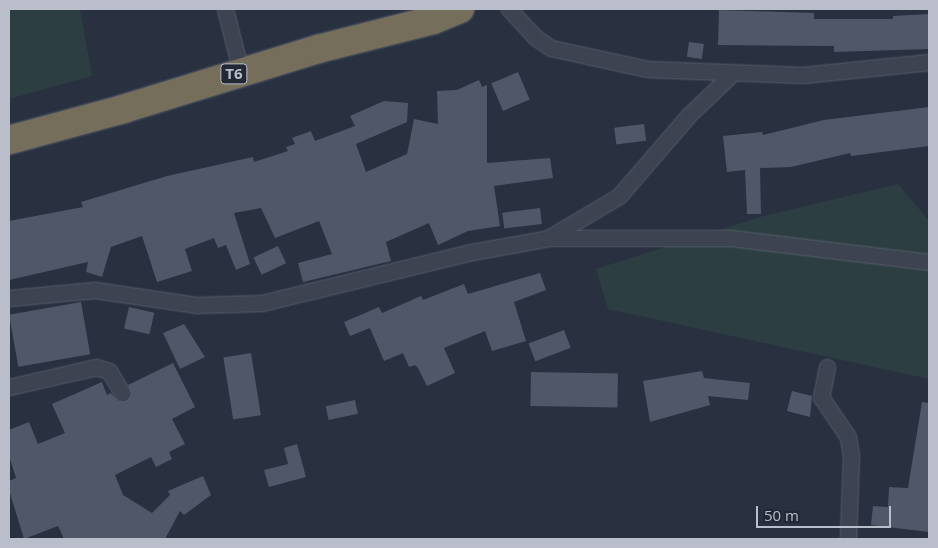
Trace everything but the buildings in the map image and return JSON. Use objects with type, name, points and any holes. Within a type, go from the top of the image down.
[{"type":"highway","name":"T6","points":[[9,140],[432,14],[460,9]]},
{"type":"street","points":[[225,9],[240,72]]},
{"type":"street","points":[[509,9],[535,38],[551,48],[575,56],[647,69],[803,75],[929,62]]},
{"type":"street","points":[[549,238],[618,196],[689,115],[733,73]]},
{"type":"street","points":[[9,298],[95,290],[196,305],[262,303],[472,252],[549,238],[731,238],[929,262]]},
{"type":"street","points":[[9,387],[96,367],[109,371],[122,393]]},
{"type":"street","points":[[826,367],[821,397],[848,437],[851,456],[848,539]]},
{"type":"shaded area","points":[[9,9],[80,9],[92,76],[9,99]]},
{"type":"shaded area","points":[[898,184],[929,221],[929,379],[608,309],[596,269],[760,217]]}]
